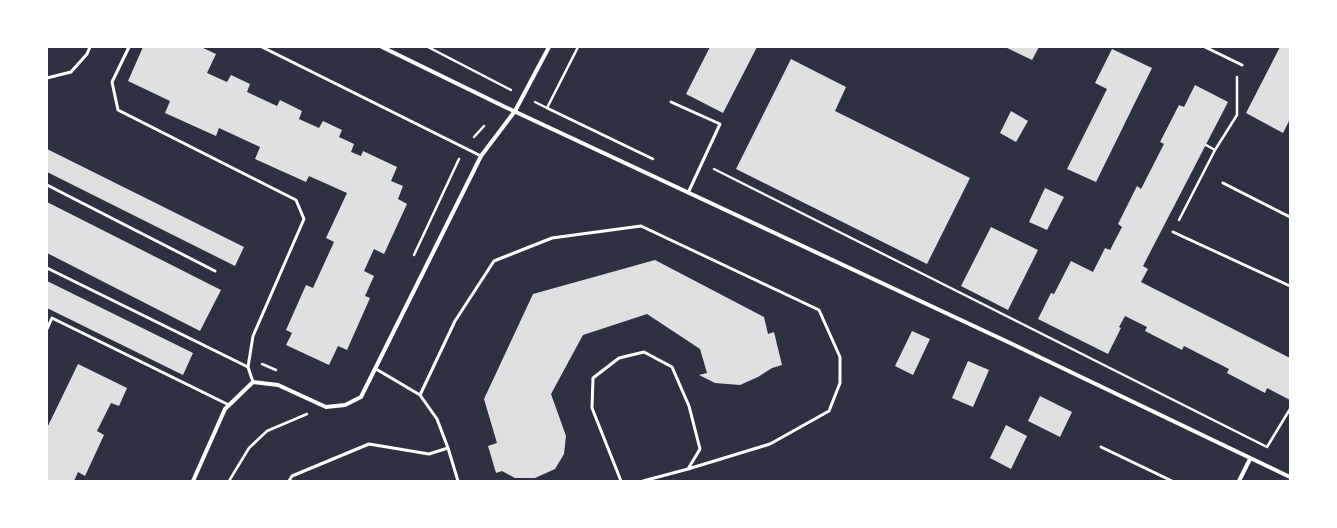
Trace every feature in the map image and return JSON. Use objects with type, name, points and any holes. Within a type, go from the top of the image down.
[{"type":"street","points":[[382,47],[515,112],[1008,342],[1290,478]]},
{"type":"street","points":[[192,481],[225,409],[253,382],[278,385],[326,407],[345,405],[362,397],[481,156],[515,112],[549,47]]},
{"type":"street","points":[[1239,481],[1250,459]]},
{"type":"lane","points":[[47,78],[71,72],[87,54],[90,47]]},
{"type":"lane","points":[[129,47],[112,82],[118,110],[296,200],[304,219],[253,336],[248,367],[253,382]]},
{"type":"lane","points":[[262,47],[481,156]]},
{"type":"lane","points":[[1205,47],[1242,65]]},
{"type":"lane","points":[[671,102],[720,124],[688,193]]},
{"type":"lane","points":[[1223,183],[1290,217]]},
{"type":"lane","points":[[47,185],[215,271]]},
{"type":"lane","points":[[420,395],[455,321],[494,261],[552,238],[640,226],[819,310],[840,357],[840,383],[829,411],[770,444],[643,481]]},
{"type":"lane","points":[[1173,232],[1290,286]]},
{"type":"lane","points":[[47,268],[248,367]]},
{"type":"lane","points":[[47,329],[52,318],[228,405]]},
{"type":"lane","points":[[621,481],[592,408],[593,378],[618,358],[644,352],[672,367],[689,406],[700,449],[688,469]]},
{"type":"lane","points":[[376,369],[420,395],[437,419],[458,481]]},
{"type":"lane","points":[[289,481],[292,476],[368,444],[430,454],[448,448]]},
{"type":"lane","points":[[1101,447],[1172,481]]},
{"type":"path","points":[[428,47],[547,108],[658,161]]},
{"type":"path","points":[[547,108],[578,47]]},
{"type":"path","points":[[1184,211],[1215,150],[1237,115],[1236,62]]},
{"type":"path","points":[[411,262],[464,147],[503,106]]},
{"type":"path","points":[[1206,145],[1215,150]]},
{"type":"path","points":[[698,171],[712,168],[1267,447]]},
{"type":"path","points":[[249,358],[277,370]]},
{"type":"path","points":[[228,481],[249,448],[267,431],[326,407]]},
{"type":"path","points":[[1250,459],[1267,447],[1290,409]]},
{"type":"building","points":[[143,47],[201,47],[216,54],[207,73],[227,82],[231,75],[250,84],[247,92],[277,106],[280,100],[302,111],[299,119],[319,128],[323,121],[342,130],[339,137],[354,144],[351,152],[361,156],[363,151],[397,167],[391,181],[403,186],[398,199],[407,204],[384,254],[374,249],[364,271],[374,276],[365,296],[370,298],[347,350],[338,346],[329,365],[286,345],[292,333],[286,330],[306,285],[313,288],[334,242],[326,238],[347,193],[309,176],[306,182],[255,159],[260,147],[219,128],[216,136],[165,113],[170,101],[128,81]]},
{"type":"building","points":[[710,47],[757,47],[723,113],[686,94]]},
{"type":"building","points":[[1005,47],[1039,47],[1032,60]]},
{"type":"building","points":[[1280,47],[1290,47],[1290,119],[1283,133],[1246,113]]},
{"type":"building","points":[[1112,49],[1152,68],[1096,182],[1067,169],[1107,89],[1095,83]]},
{"type":"building","points":[[791,59],[846,87],[835,111],[970,178],[927,264],[736,169]]},
{"type":"building","points":[[1195,85],[1228,102],[1143,266],[1148,269],[1141,282],[1290,358],[1290,400],[1267,388],[1265,393],[1227,373],[1229,369],[1184,346],[1182,350],[1145,331],[1147,327],[1125,316],[1119,327],[1121,328],[1108,354],[1038,319],[1051,293],[1054,294],[1071,261],[1093,272],[1105,248],[1110,250],[1122,227],[1118,224],[1137,186],[1141,189],[1164,144],[1160,142],[1179,105],[1184,107]]},
{"type":"building","points":[[1011,111],[1028,121],[1016,142],[1000,133]]},
{"type":"building","points":[[47,149],[244,247],[235,266],[47,172]]},
{"type":"building","points":[[1045,188],[1064,197],[1047,230],[1029,222]]},
{"type":"building","points":[[47,202],[221,290],[200,331],[47,253]]},
{"type":"building","points":[[991,227],[1038,250],[1008,310],[961,286]]},
{"type":"building","points":[[655,260],[764,317],[768,334],[774,332],[782,365],[772,368],[758,377],[740,385],[715,383],[699,375],[707,373],[700,349],[647,314],[583,335],[551,394],[566,436],[564,454],[555,469],[535,478],[515,478],[502,471],[496,473],[488,446],[497,443],[484,399],[533,294]]},
{"type":"building","points":[[47,281],[193,353],[183,375],[47,308]]},
{"type":"building","points":[[912,331],[930,339],[913,375],[895,366]]},
{"type":"building","points":[[968,361],[989,370],[973,407],[952,398]]},
{"type":"building","points":[[78,364],[127,388],[119,406],[111,403],[97,431],[104,435],[85,476],[78,472],[74,481],[47,481],[47,428]]},
{"type":"building","points":[[1040,396],[1072,412],[1060,437],[1028,421]]},
{"type":"building","points":[[1006,425],[1027,436],[1011,469],[990,458]]}]
